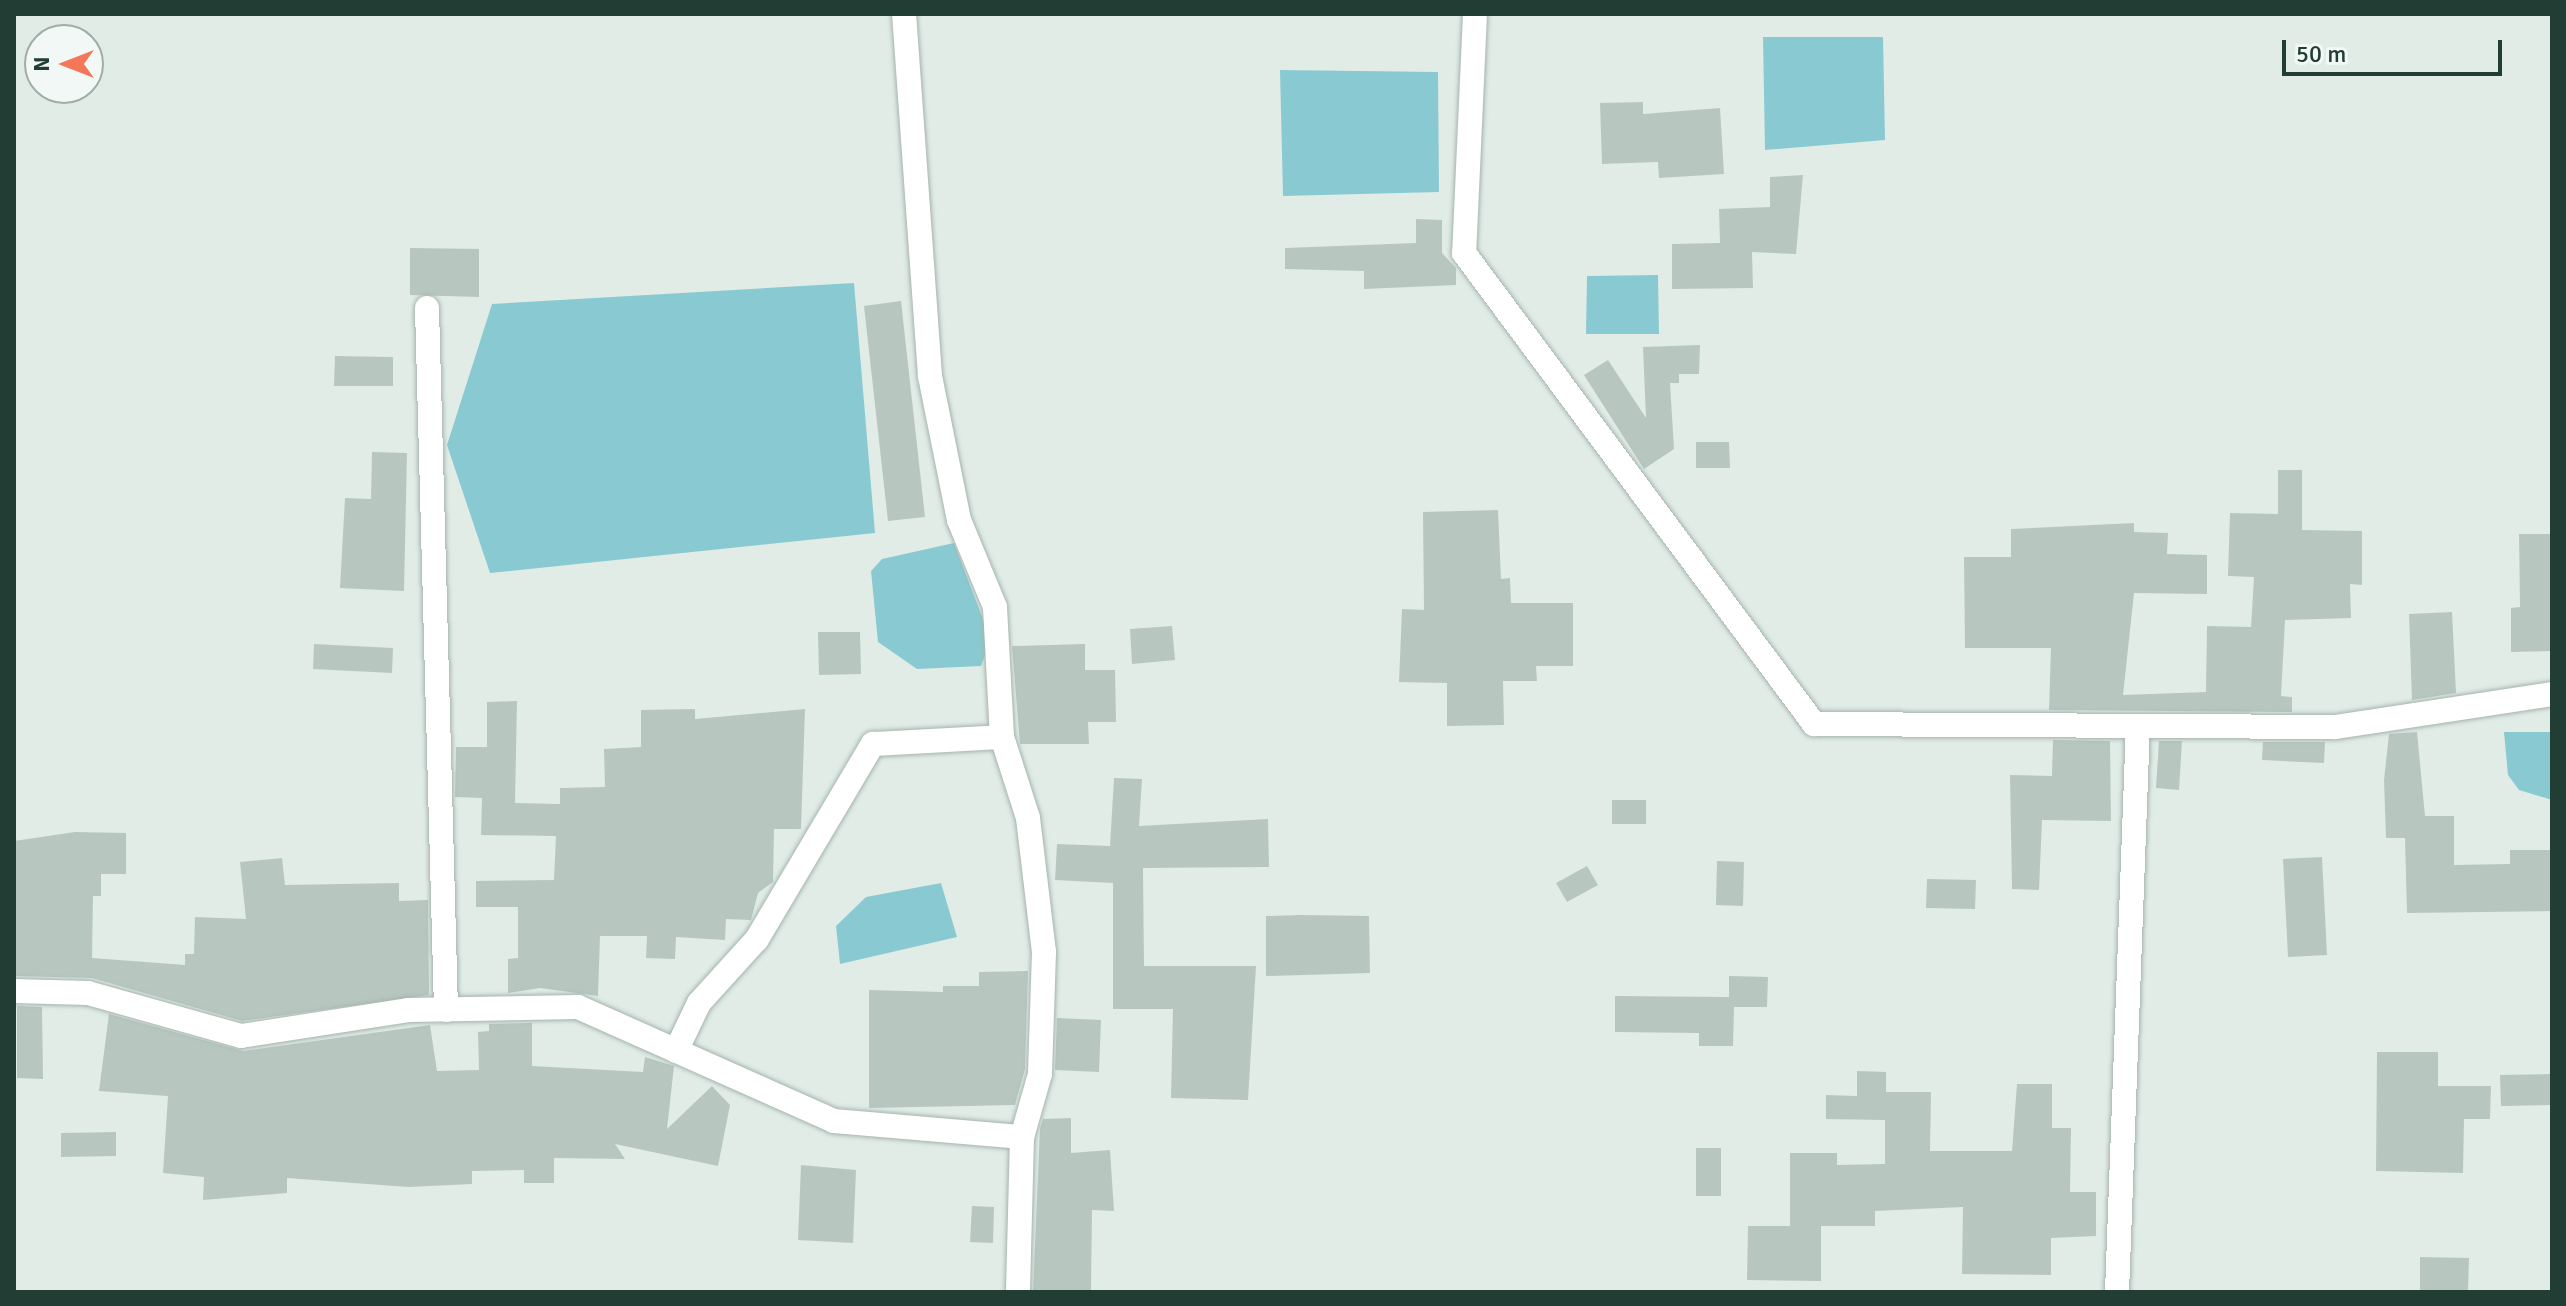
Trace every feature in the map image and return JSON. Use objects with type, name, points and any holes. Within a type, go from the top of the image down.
[{"type":"street","points":[[904,14],[930,376],[959,520],[995,607],[1002,737],[1028,818],[1044,952],[1040,1074],[1022,1137],[1018,1292]]},
{"type":"street","points":[[1475,14],[1464,253],[1814,724],[2335,727],[2552,694]]},
{"type":"street","points":[[427,308],[446,1010]]},
{"type":"street","points":[[2117,1292],[2138,726]]},
{"type":"street","points":[[676,1051],[699,1003],[757,939],[873,744],[1002,737]]},
{"type":"street","points":[[14,991],[88,993],[241,1036],[446,1010],[578,1007],[834,1121],[1022,1137]]},
{"type":"water","points":[[1763,37],[1883,37],[1885,140],[1765,150]]},
{"type":"water","points":[[1280,70],[1438,72],[1439,192],[1283,196]]},
{"type":"water","points":[[1658,275],[1659,334],[1586,334],[1587,276]]},
{"type":"water","points":[[854,283],[875,533],[490,573],[447,445],[492,304]]},
{"type":"water","points":[[954,543],[991,640],[981,666],[917,669],[878,642],[871,571],[882,559]]},
{"type":"water","points":[[2504,732],[2552,732],[2552,800],[2519,790],[2508,775]]},
{"type":"water","points":[[941,883],[957,937],[840,964],[836,926],[866,897]]},
{"type":"building","points":[[1643,102],[1643,114],[1720,108],[1724,174],[1659,178],[1658,162],[1602,164],[1600,103]]},
{"type":"building","points":[[1803,175],[1796,254],[1752,252],[1753,288],[1672,289],[1672,244],[1720,243],[1719,209],[1770,207],[1770,177]]},
{"type":"building","points":[[1416,219],[1442,220],[1442,253],[1456,268],[1456,285],[1364,289],[1364,271],[1285,269],[1285,248],[1416,243]]},
{"type":"building","points":[[410,248],[479,249],[479,297],[410,295]]},
{"type":"building","points":[[901,301],[925,517],[888,521],[864,306]]},
{"type":"building","points":[[1700,345],[1699,374],[1679,374],[1679,383],[1670,383],[1674,449],[1644,469],[1584,375],[1608,360],[1646,418],[1643,347]]},
{"type":"building","points":[[335,356],[393,357],[393,386],[334,386]]},
{"type":"building","points":[[1696,442],[1729,442],[1730,468],[1696,468]]},
{"type":"building","points":[[372,452],[407,453],[404,591],[340,588],[345,498],[371,499]]},
{"type":"building","points":[[2278,470],[2302,470],[2302,530],[2362,531],[2362,585],[2350,584],[2351,618],[2285,620],[2281,696],[2292,697],[2292,712],[2049,710],[2051,648],[1965,648],[1964,557],[2011,557],[2011,529],[2134,523],[2134,532],[2168,533],[2167,554],[2207,555],[2207,594],[2134,593],[2123,695],[2206,692],[2207,626],[2251,627],[2254,577],[2228,576],[2230,513],[2278,514]]},
{"type":"building","points":[[1498,510],[1501,579],[1510,578],[1511,603],[1573,603],[1573,666],[1536,666],[1537,681],[1503,681],[1504,725],[1447,726],[1447,683],[1399,682],[1402,609],[1424,610],[1423,512]]},
{"type":"building","points":[[2519,534],[2552,534],[2552,651],[2511,652],[2511,608],[2520,607]]},
{"type":"building","points":[[2452,612],[2456,693],[2412,700],[2409,614]]},
{"type":"building","points":[[1172,626],[1175,660],[1132,664],[1130,629]]},
{"type":"building","points":[[818,632],[860,632],[861,674],[819,675]]},
{"type":"building","points":[[314,644],[393,648],[392,673],[313,669]]},
{"type":"building","points":[[1085,644],[1085,670],[1115,670],[1116,722],[1088,722],[1089,744],[1020,744],[1012,646]]},
{"type":"building","points":[[517,701],[515,803],[560,804],[560,788],[605,787],[604,749],[641,747],[641,710],[695,709],[695,719],[805,709],[801,829],[774,829],[773,882],[758,893],[751,920],[726,919],[725,940],[676,937],[675,959],[646,958],[647,936],[600,936],[598,996],[540,988],[508,993],[508,959],[518,958],[518,907],[476,907],[476,881],[554,880],[556,836],[481,835],[482,798],[455,797],[456,747],[487,747],[487,702]]},
{"type":"building","points":[[2417,732],[2425,816],[2454,816],[2454,865],[2510,864],[2510,850],[2552,850],[2552,911],[2407,913],[2405,838],[2386,838],[2384,780],[2389,734]]},
{"type":"building","points":[[2053,740],[2110,741],[2111,821],[2042,820],[2039,890],[2012,889],[2010,775],[2052,776]]},
{"type":"building","points":[[2159,741],[2182,741],[2179,790],[2156,788]]},
{"type":"building","points":[[2263,742],[2325,742],[2324,763],[2262,760]]},
{"type":"building","points":[[1114,778],[1142,779],[1139,826],[1268,819],[1269,867],[1143,868],[1144,966],[1256,966],[1248,1100],[1171,1098],[1173,1009],[1113,1009],[1113,883],[1055,880],[1057,844],[1110,846]]},
{"type":"building","points":[[1612,800],[1646,800],[1646,824],[1612,824]]},
{"type":"building","points":[[75,832],[126,833],[126,874],[101,874],[101,896],[93,896],[92,958],[185,965],[185,954],[194,954],[195,917],[246,919],[240,862],[282,858],[285,885],[399,883],[399,901],[428,900],[429,995],[242,1021],[92,978],[14,976],[14,841]]},
{"type":"building","points":[[2322,857],[2327,955],[2288,957],[2283,859]]},
{"type":"building","points":[[1717,861],[1744,862],[1743,906],[1716,905]]},
{"type":"building","points":[[1587,866],[1598,885],[1567,902],[1556,883]]},
{"type":"building","points":[[1927,879],[1976,880],[1975,909],[1926,908]]},
{"type":"building","points":[[1266,916],[1369,916],[1370,973],[1266,976]]},
{"type":"building","points":[[1028,971],[1025,1069],[1015,1105],[869,1108],[869,990],[943,992],[943,986],[979,986],[979,972]]},
{"type":"building","points":[[1729,976],[1768,977],[1767,1007],[1734,1007],[1733,1046],[1699,1046],[1699,1033],[1615,1032],[1615,996],[1729,997]]},
{"type":"building","points":[[17,1006],[42,1007],[43,1079],[17,1078]]},
{"type":"building","points":[[109,1014],[243,1051],[430,1025],[437,1071],[479,1070],[478,1032],[489,1031],[489,1024],[532,1023],[532,1066],[643,1072],[645,1057],[674,1066],[667,1129],[712,1086],[730,1105],[718,1166],[615,1144],[625,1159],[554,1158],[554,1183],[524,1183],[524,1170],[472,1171],[472,1184],[408,1187],[287,1178],[287,1193],[203,1200],[204,1177],[163,1173],[168,1096],[99,1091]]},
{"type":"building","points":[[1057,1018],[1101,1020],[1099,1072],[1055,1070]]},
{"type":"building","points":[[2377,1052],[2438,1052],[2438,1086],[2491,1086],[2490,1119],[2464,1119],[2463,1173],[2376,1171]]},
{"type":"building","points":[[1857,1071],[1886,1072],[1886,1092],[1931,1092],[1930,1151],[2012,1151],[2017,1084],[2052,1084],[2052,1128],[2071,1128],[2070,1192],[2096,1192],[2096,1236],[2051,1238],[2051,1275],[1962,1274],[1963,1207],[1875,1211],[1875,1226],[1821,1226],[1821,1281],[1747,1280],[1748,1226],[1790,1226],[1790,1153],[1837,1153],[1837,1165],[1885,1164],[1885,1120],[1826,1119],[1826,1095],[1857,1096]]},
{"type":"building","points":[[2552,1074],[2552,1105],[2501,1106],[2500,1075]]},
{"type":"building","points":[[1071,1118],[1071,1153],[1110,1150],[1114,1211],[1092,1210],[1091,1292],[1033,1292],[1040,1129],[1043,1119]]},
{"type":"building","points":[[116,1132],[116,1156],[61,1157],[61,1133]]},
{"type":"building","points":[[1696,1148],[1721,1148],[1721,1196],[1696,1196]]},
{"type":"building","points":[[801,1165],[856,1170],[853,1243],[798,1240]]},
{"type":"building","points":[[972,1206],[994,1207],[993,1243],[970,1242]]},
{"type":"building","points":[[2420,1257],[2469,1258],[2468,1292],[2420,1292]]}]
